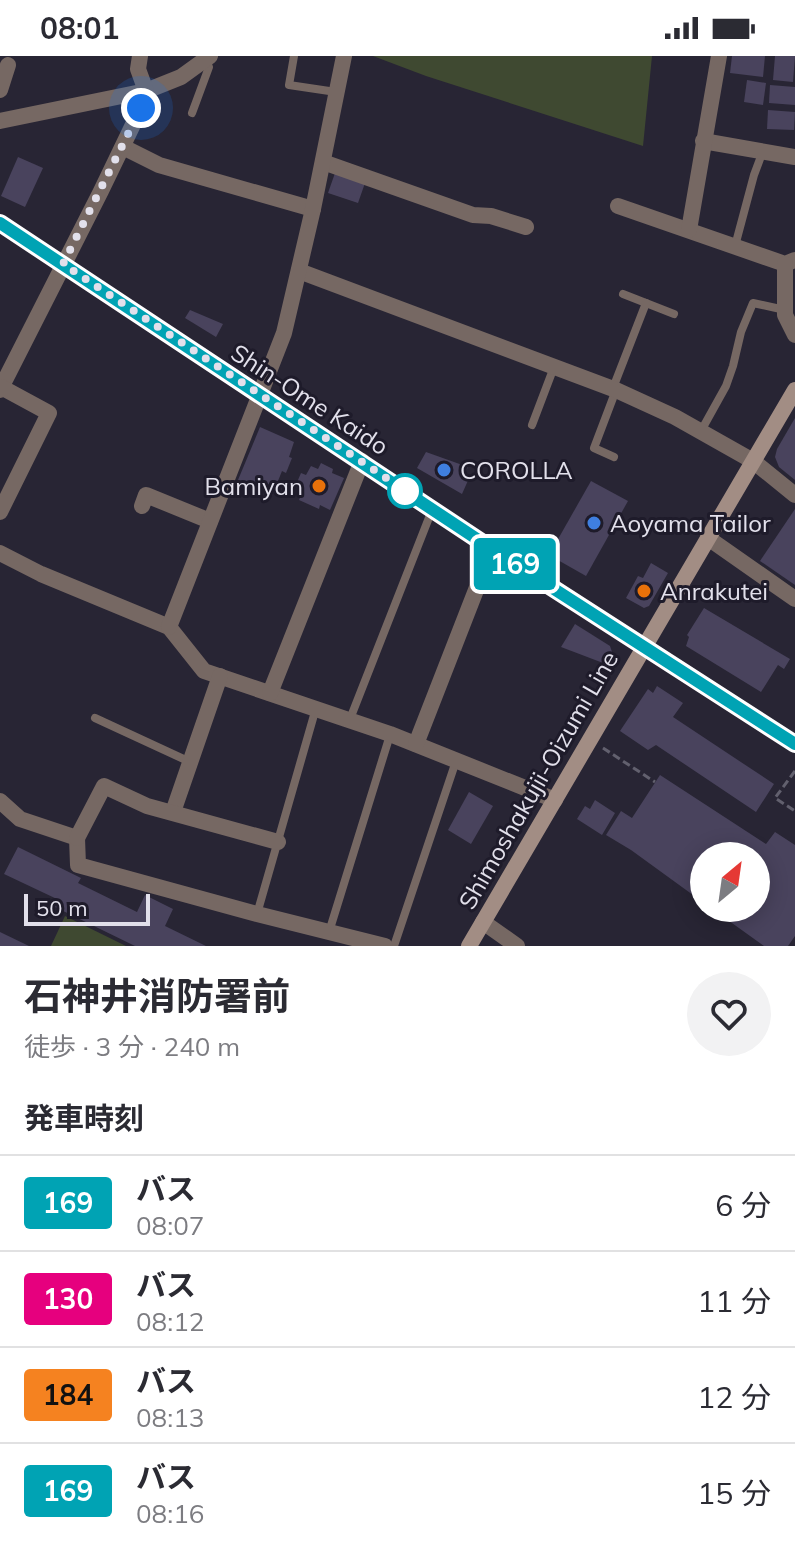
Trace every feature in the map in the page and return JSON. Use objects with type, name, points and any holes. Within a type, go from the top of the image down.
[{"type":"main road","name":"Shin-Ome Kaido","points":[[0,223],[492,549],[795,744]]},
{"type":"main road","name":"Shimoshakujii-Oizumi Line","points":[[469,946],[795,390]]},
{"type":"street","points":[[0,512],[49,413],[1,388],[141,108],[146,91],[138,69],[140,56]]},
{"type":"street","points":[[169,627],[284,333],[344,56]]},
{"type":"street","points":[[689,230],[719,56]]},
{"type":"street","points":[[0,121],[146,91],[181,77],[208,58]]},
{"type":"street","points":[[0,90],[8,65]]},
{"type":"street","points":[[703,141],[795,157]]},
{"type":"street","points":[[123,147],[159,165],[313,209]]},
{"type":"street","points":[[323,162],[473,215],[491,216],[526,227]]},
{"type":"street","points":[[618,206],[790,262],[785,315],[795,335]]},
{"type":"street","points":[[299,271],[555,366],[675,417],[753,461],[795,495]]},
{"type":"street","points":[[270,693],[362,461]]},
{"type":"street","points":[[142,506],[146,495],[210,521]]},
{"type":"street","points":[[708,538],[795,599]]},
{"type":"street","points":[[416,744],[492,549]]},
{"type":"street","points":[[0,553],[41,574],[169,627],[204,671],[350,719],[555,800]]},
{"type":"street","points":[[173,812],[220,676]]},
{"type":"street","points":[[278,842],[147,806],[104,786],[77,838],[78,865],[385,946]]},
{"type":"street","points":[[0,801],[20,819],[77,838]]},
{"type":"street","points":[[483,922],[517,946]]},
{"type":"lane","points":[[294,56],[289,85],[336,92]]},
{"type":"lane","points":[[192,113],[209,67],[208,58]]},
{"type":"lane","points":[[735,246],[763,150]]},
{"type":"lane","points":[[623,294],[674,314]]},
{"type":"lane","points":[[614,457],[594,448],[646,303]]},
{"type":"lane","points":[[701,432],[726,386],[741,332],[753,303],[785,310]]},
{"type":"lane","points":[[532,425],[555,366]]},
{"type":"lane","points":[[350,719],[432,509]]},
{"type":"lane","points":[[257,914],[316,708]]},
{"type":"lane","points":[[95,718],[190,762]]},
{"type":"lane","points":[[329,933],[390,734]]},
{"type":"lane","points":[[394,946],[456,760]]},
{"type":"path","points":[[600,745],[655,782]]},
{"type":"path","points":[[795,771],[775,798],[795,811]]},
{"type":"green space","points":[[373,56],[652,56],[643,146],[426,76]]},
{"type":"green space","points":[[65,916],[126,946],[51,946]]},
{"type":"building","points":[[732,56],[765,56],[763,77],[730,73]]},
{"type":"building","points":[[775,56],[795,56],[793,82],[773,80]]},
{"type":"building","points":[[747,80],[766,83],[763,105],[744,102]]},
{"type":"building","points":[[770,85],[795,87],[795,105],[769,103]]},
{"type":"building","points":[[768,110],[795,112],[794,130],[767,129]]},
{"type":"building","points":[[18,157],[43,168],[25,207],[1,196]]},
{"type":"building","points":[[335,173],[365,183],[358,203],[328,193]]},
{"type":"building","points":[[190,310],[223,324],[216,337],[185,318]]},
{"type":"building","points":[[795,418],[795,480],[779,467],[775,457]]},
{"type":"building","points":[[260,427],[294,442],[286,473],[282,471],[272,496],[238,480]]},
{"type":"building","points":[[426,452],[468,467],[465,473],[470,476],[462,494],[417,468]]},
{"type":"building","points":[[321,463],[344,478],[330,510],[320,505],[319,509],[299,500],[303,490],[295,487],[301,473],[306,475],[311,466],[318,469]]},
{"type":"building","points":[[591,481],[628,501],[586,576],[549,555]]},
{"type":"building","points":[[795,509],[795,585],[760,561]]},
{"type":"building","points":[[651,563],[668,573],[649,606],[644,608],[626,598],[638,576],[643,578]]},
{"type":"building","points":[[704,608],[790,659],[784,669],[778,665],[761,692],[686,646],[687,635]]},
{"type":"building","points":[[575,624],[610,646],[614,658],[611,666],[561,647]]},
{"type":"building","points":[[657,686],[683,703],[673,717],[774,784],[756,812],[656,745],[648,750],[620,731],[648,689],[653,693]]},
{"type":"building","points":[[660,775],[763,842],[690,842],[690,893],[606,835],[621,811],[632,818]]},
{"type":"building","points":[[469,792],[493,806],[471,844],[448,830]]},
{"type":"building","points":[[595,800],[615,813],[602,835],[577,819],[585,806],[590,809]]},
{"type":"building","points":[[775,832],[795,845],[795,936],[788,946],[764,946],[731,922],[770,922],[770,842],[768,842]]},
{"type":"building","points":[[18,847],[81,878],[78,883],[137,912],[145,895],[173,909],[165,926],[206,946],[135,946],[55,907],[59,900],[4,874]]},
{"type":"building","points":[[0,932],[29,946],[0,946]]},
{"type":"bus line","name":"169","points":[[0,223],[492,549],[795,744]]},
{"type":"place","name":"COROLLA","points":[[444,470]]},
{"type":"place","name":"Bamiyan","points":[[319,486]]},
{"type":"place","name":"Aoyama Tailor","points":[[594,523]]},
{"type":"place","name":"Anrakutei","points":[[644,591]]},
{"type":"route","points":[[141,108],[63,264],[409,493],[405,491]]}]
